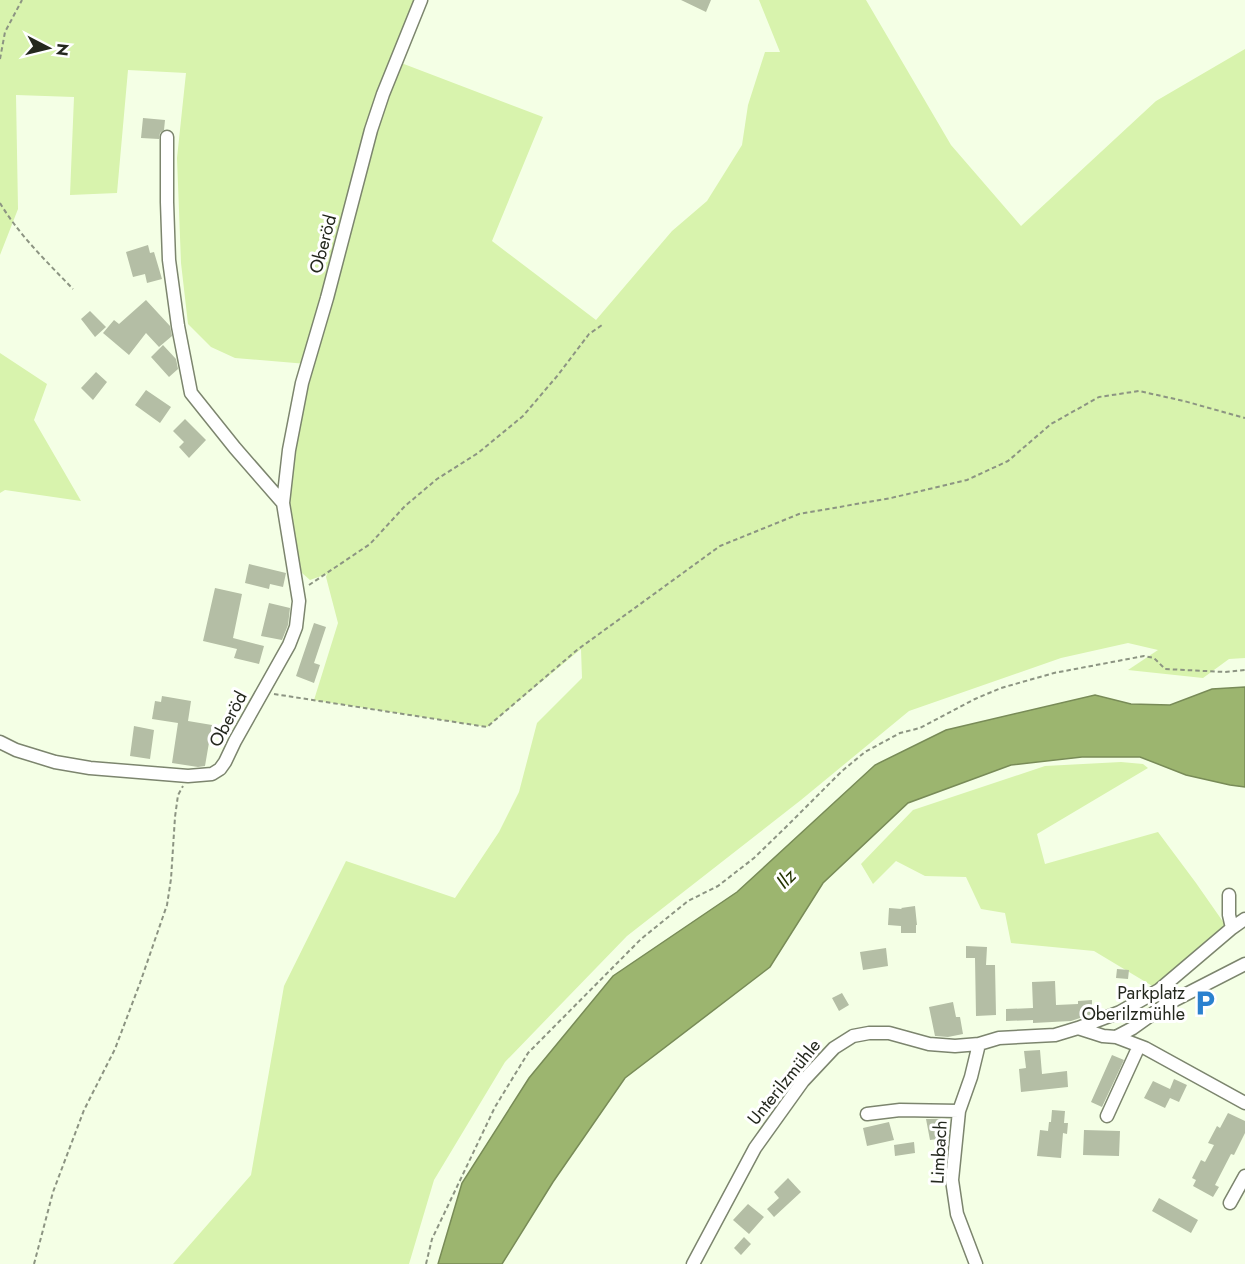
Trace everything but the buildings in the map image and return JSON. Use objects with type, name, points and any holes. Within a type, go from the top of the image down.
[{"type":"street","name":"Oberöd","points":[[0,742],[16,750],[55,762],[90,768],[188,776],[212,774],[220,769],[289,645],[296,627],[299,601],[283,503],[289,450],[302,383],[382,94],[421,0]]},
{"type":"street","points":[[167,138],[166,202],[169,260],[178,326],[191,393],[283,503]]},
{"type":"street","points":[[1229,895],[1229,915],[1232,928]]},
{"type":"street","name":"Unterilzmühle","points":[[693,1264],[755,1148],[804,1081],[834,1047],[853,1036],[869,1032],[889,1033],[944,1046],[979,1044],[999,1038],[1054,1035],[1078,1028],[1120,1012],[1159,990],[1245,919]]},
{"type":"street","points":[[1116,1037],[1165,1005],[1245,964]]},
{"type":"street","points":[[1078,1028],[1103,1036],[1116,1037],[1139,1046],[1245,1103]]},
{"type":"street","name":"Limbach","points":[[976,1264],[957,1214],[952,1180],[959,1111],[979,1044]]},
{"type":"street","points":[[1107,1116],[1139,1046]]},
{"type":"street","points":[[867,1114],[900,1110],[959,1111]]},
{"type":"street","points":[[1230,1203],[1245,1176]]},
{"type":"path","points":[[0,59],[5,32],[22,0]]},
{"type":"path","points":[[0,203],[8,217],[73,289]]},
{"type":"path","points":[[297,593],[370,544],[405,506],[437,479],[478,453],[523,416],[589,334],[602,325]]},
{"type":"path","points":[[262,692],[487,727],[578,650],[720,546],[799,514],[891,498],[967,480],[1008,461],[1051,424],[1099,397],[1139,391],[1245,418]]},
{"type":"path","points":[[426,1264],[432,1239],[495,1107],[528,1053],[641,939],[688,901],[718,886],[753,858],[842,771],[866,752],[900,733],[920,728],[1001,688],[1054,674],[1144,656],[1154,658],[1165,669],[1225,672],[1245,670]]},
{"type":"path","points":[[34,1264],[53,1192],[84,1110],[115,1049],[167,905],[178,795],[188,776]]},
{"type":"shaded area","points":[[0,0],[421,0],[396,61],[543,117],[492,241],[596,320],[672,231],[707,201],[742,145],[748,105],[765,52],[780,52],[759,0],[866,0],[951,145],[1021,226],[1156,101],[1245,49],[1245,658],[1229,659],[1203,678],[1128,670],[1158,650],[1128,643],[1061,658],[909,711],[801,800],[627,936],[505,1062],[434,1180],[409,1264],[173,1264],[251,1175],[284,986],[346,861],[455,898],[499,832],[519,792],[537,723],[582,678],[581,649],[487,727],[314,700],[338,623],[327,574],[310,580],[302,573],[283,503],[307,364],[235,358],[211,347],[188,324],[181,263],[177,158],[186,73],[128,70],[117,193],[70,195],[74,97],[16,95],[18,209],[0,255]]},
{"type":"shaded area","points":[[0,353],[47,384],[34,420],[81,501],[5,490],[0,493]]},
{"type":"shaded area","points":[[1121,762],[1143,764],[1148,768],[1037,834],[1045,864],[1158,832],[1226,926],[1154,987],[1094,951],[1011,943],[1005,913],[981,909],[966,877],[925,876],[896,861],[873,884],[861,864],[913,810],[1045,766]]},
{"type":"water","name":"Ilz","points":[[1245,687],[1245,787],[1186,775],[1140,757],[1082,757],[1011,765],[908,803],[823,883],[770,967],[625,1078],[553,1182],[502,1264],[438,1264],[462,1183],[529,1078],[613,976],[737,892],[875,765],[946,730],[1095,695],[1131,704],[1170,705],[1212,689]]},
{"type":"place","name":"Parkplatz Oberilzmühle","points":[[1205,1003]]}]
